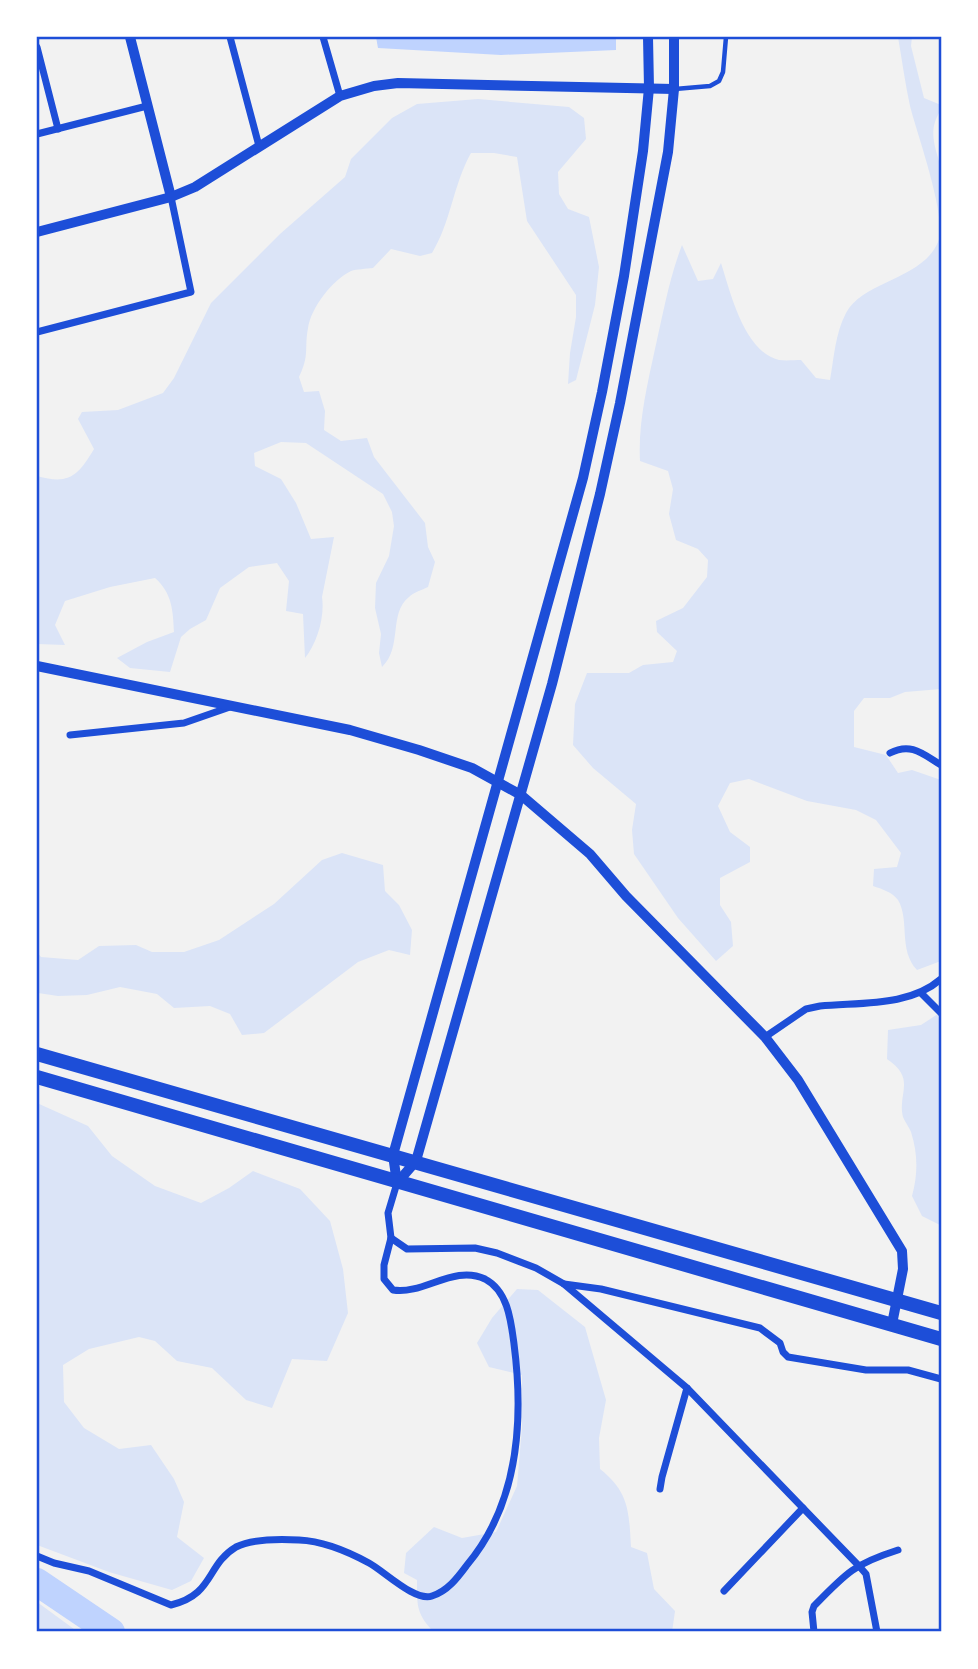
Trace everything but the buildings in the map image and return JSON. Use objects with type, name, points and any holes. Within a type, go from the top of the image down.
[{"type":"highway","points":[[37,1054],[941,1313]]},
{"type":"highway","points":[[37,1077],[941,1339]]},
{"type":"street","points":[[37,332],[191,292],[171,197],[130,37]]},
{"type":"street","points":[[230,37],[259,146]]},
{"type":"street","points":[[323,37],[340,96]]},
{"type":"street","points":[[397,1183],[393,1156],[560,567],[602,392],[641,163],[649,88],[648,37]]},
{"type":"street","points":[[37,1556],[89,1571],[171,1605],[200,1593],[218,1564],[233,1549],[244,1544],[314,1541],[370,1563],[419,1596],[430,1597],[445,1590],[480,1550],[502,1509],[515,1458],[519,1409],[510,1318],[500,1291],[484,1279],[462,1276],[440,1279],[405,1292],[393,1290],[384,1279],[384,1265],[391,1238],[388,1213],[397,1183],[416,1161],[580,581],[617,416],[668,152],[674,89],[674,37]]},
{"type":"street","points":[[37,47],[58,129]]},
{"type":"street","points":[[37,232],[171,197],[195,187],[340,96],[373,86],[398,83],[674,89]]},
{"type":"street","points":[[37,134],[147,106]]},
{"type":"street","points":[[37,666],[350,730],[472,768],[521,795],[590,854],[626,896],[765,1037],[797,1080],[902,1251],[903,1269],[892,1324]]},
{"type":"street","points":[[70,734],[184,723],[230,706]]},
{"type":"street","points":[[890,753],[907,747],[918,749],[941,765]]},
{"type":"street","points":[[765,1037],[806,1009],[904,998],[920,993],[941,979]]},
{"type":"street","points":[[920,993],[941,1013]]},
{"type":"street","points":[[391,1238],[407,1249],[475,1248],[497,1252],[536,1268],[564,1284],[687,1388],[859,1566],[866,1574],[877,1632]]},
{"type":"street","points":[[564,1284],[601,1289],[760,1328],[780,1343],[788,1357],[866,1370],[908,1370],[941,1379]]},
{"type":"street","points":[[660,1489],[687,1388]]},
{"type":"street","points":[[724,1591],[803,1508]]},
{"type":"street","points":[[814,1632],[814,1606],[848,1571],[867,1560],[898,1550]]},
{"type":"lane","points":[[674,89],[710,86],[719,81],[723,72],[726,37]]},
{"type":"shaded area","points":[[898,37],[912,37],[911,46],[924,98],[941,105],[933,133],[941,168],[941,689],[905,692],[890,698],[864,698],[854,711],[854,747],[886,755],[898,773],[912,770],[941,780],[941,961],[917,970],[908,953],[898,900],[890,893],[873,886],[874,869],[897,867],[901,853],[876,820],[856,810],[807,801],[749,779],[730,783],[718,806],[730,832],[750,847],[750,862],[720,878],[720,905],[731,922],[733,946],[716,961],[678,918],[634,854],[632,830],[636,804],[593,768],[573,745],[575,704],[587,673],[629,673],[643,665],[673,662],[677,651],[657,632],[656,621],[683,608],[707,577],[708,560],[698,549],[676,540],[669,514],[673,489],[668,471],[640,461],[640,433],[646,391],[673,271],[682,245],[698,281],[713,279],[721,263],[740,319],[756,345],[767,355],[779,360],[801,360],[816,378],[830,380],[839,329],[854,302],[920,264],[938,242],[939,215],[910,106]]},
{"type":"shaded area","points":[[478,99],[569,107],[584,118],[586,139],[558,172],[559,194],[568,209],[589,217],[599,267],[595,305],[576,380],[568,384],[576,295],[527,221],[517,157],[494,153],[471,153],[444,229],[432,253],[420,256],[391,249],[373,268],[353,270],[344,275],[318,304],[310,320],[306,357],[299,377],[304,392],[319,391],[325,411],[324,430],[341,441],[367,438],[374,457],[425,523],[428,547],[435,562],[428,587],[413,594],[403,604],[392,650],[382,667],[379,653],[381,634],[375,608],[376,583],[389,556],[394,526],[392,512],[383,494],[306,443],[281,442],[254,453],[255,466],[281,479],[296,503],[311,539],[334,537],[322,597],[321,621],[313,645],[305,658],[303,614],[286,611],[289,581],[277,563],[249,567],[220,588],[206,620],[181,637],[170,672],[130,668],[117,658],[147,642],[174,632],[168,596],[155,578],[110,587],[65,601],[55,625],[65,645],[37,644],[37,476],[65,479],[83,466],[94,449],[78,419],[82,412],[118,410],[163,393],[174,378],[211,303],[280,234],[345,177],[351,159],[392,118],[417,104]]},
{"type":"shaded area","points":[[342,853],[383,865],[385,891],[399,905],[412,930],[410,955],[389,950],[358,962],[264,1033],[242,1035],[230,1014],[210,1006],[174,1008],[157,994],[120,987],[87,995],[37,995],[37,952],[41,957],[78,960],[99,946],[136,945],[152,952],[184,952],[219,940],[274,904],[322,860]]},
{"type":"shaded area","points":[[941,1012],[940,1225],[922,1216],[912,1196],[916,1156],[911,1132],[903,1117],[904,1080],[896,1066],[887,1059],[888,1030],[921,1025]]},
{"type":"shaded area","points":[[37,1103],[88,1126],[112,1156],[155,1186],[201,1203],[253,1171],[300,1189],[330,1221],[343,1269],[348,1313],[327,1361],[292,1359],[272,1408],[246,1400],[212,1368],[177,1361],[155,1341],[139,1337],[89,1349],[63,1365],[64,1402],[84,1428],[119,1449],[151,1445],[174,1479],[184,1502],[177,1537],[204,1558],[191,1581],[172,1590],[109,1572],[37,1545]]},
{"type":"shaded area","points":[[517,1289],[538,1290],[585,1327],[606,1400],[599,1438],[600,1469],[617,1486],[626,1503],[631,1547],[647,1553],[654,1589],[675,1611],[672,1632],[434,1632],[421,1614],[417,1580],[404,1573],[406,1553],[434,1527],[462,1538],[496,1532],[517,1486],[522,1427],[522,1375],[489,1367],[477,1343],[492,1318]]},
{"type":"shaded area","points":[[37,1602],[78,1632],[37,1632]]},
{"type":"water","points":[[376,37],[616,37],[616,50],[501,55],[378,48]]},
{"type":"waterway","points":[[37,1582],[111,1632]]}]
